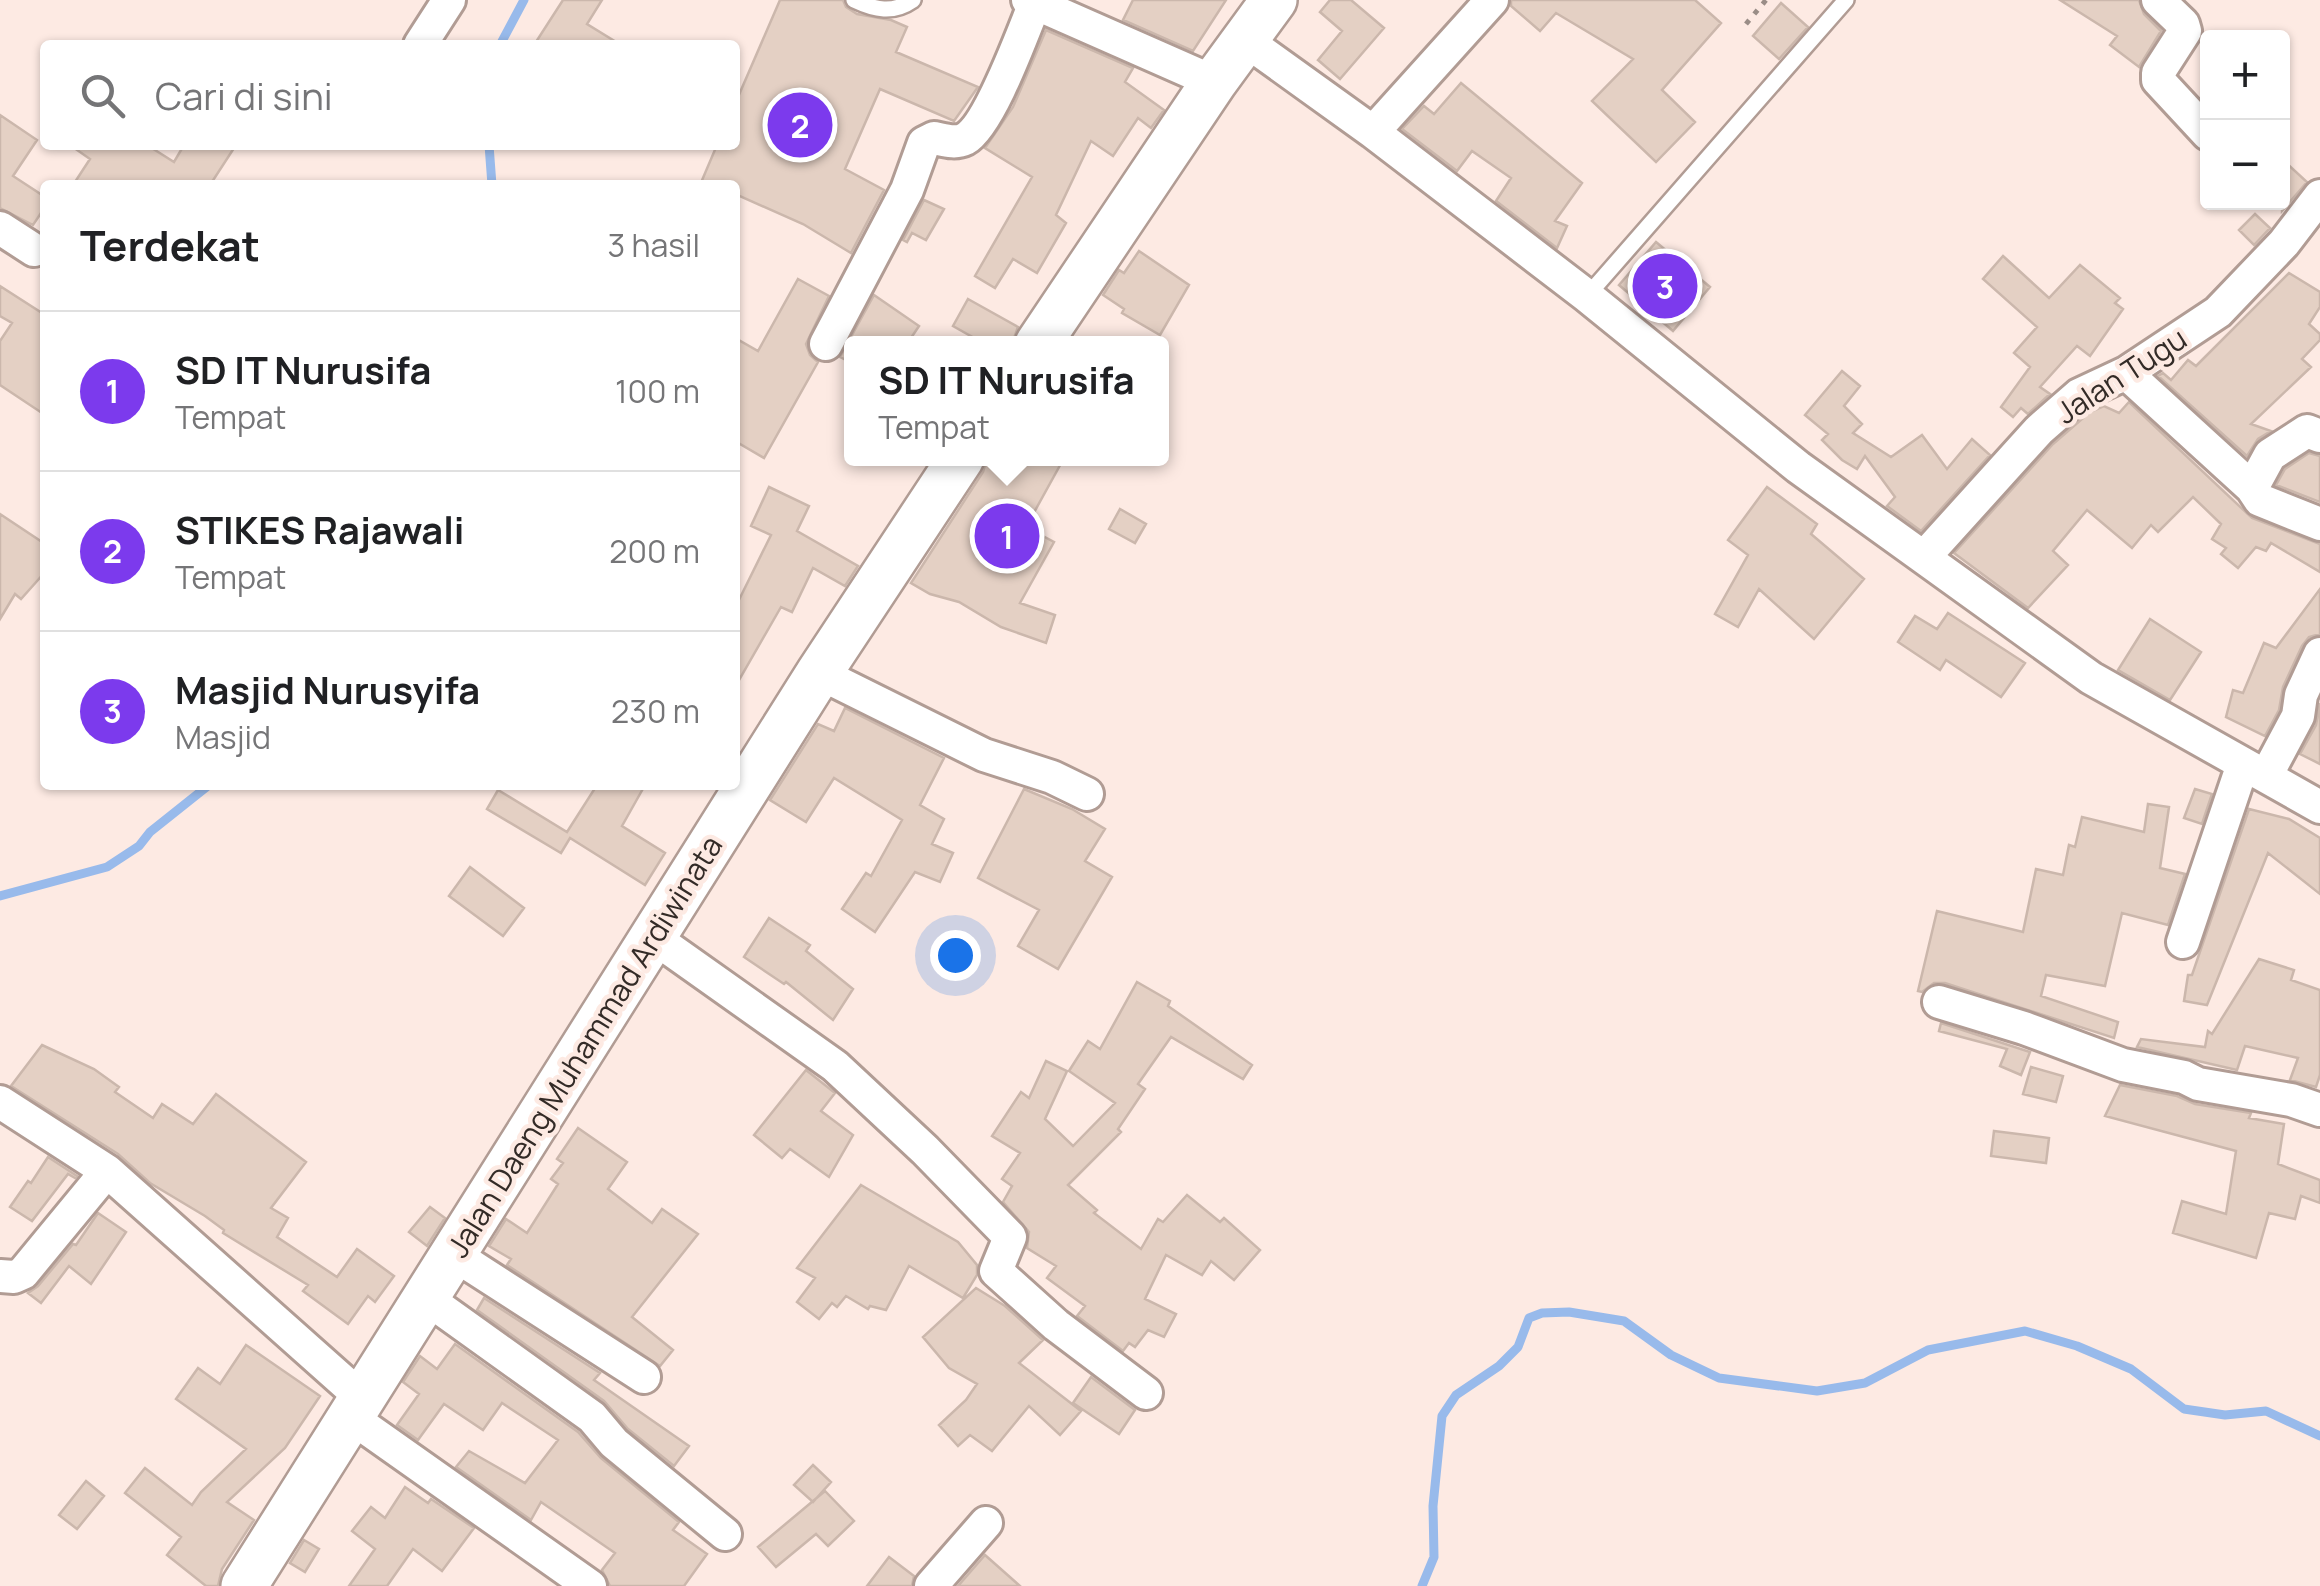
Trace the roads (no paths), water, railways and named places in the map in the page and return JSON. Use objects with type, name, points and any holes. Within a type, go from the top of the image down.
[{"type":"main road","points":[[1043,336],[1214,82],[1274,0]]},
{"type":"main road","name":"Jalan Daeng Muhammad Ardiwinata","points":[[244,1586],[819,672],[957,466]]},
{"type":"street","points":[[423,40],[449,0]]},
{"type":"street","points":[[1372,132],[1492,0]]},
{"type":"street","points":[[2158,0],[2183,24],[2185,31],[2158,80],[2200,125]]},
{"type":"street","points":[[826,344],[907,190],[924,143],[934,138],[951,142],[966,139],[979,124],[1000,86],[1031,2],[1214,82]]},
{"type":"street","points":[[1245,40],[1587,296],[1798,467],[2091,678],[2320,807]]},
{"type":"street","name":"Jalan Tugu","points":[[1925,556],[2039,430],[2079,395],[2126,373],[2218,312],[2284,243],[2299,206]]},
{"type":"street","points":[[0,228],[34,250]]},
{"type":"street","points":[[2126,373],[2252,488],[2260,500],[2320,524]]},
{"type":"street","points":[[2252,488],[2270,455],[2307,431],[2320,436]]},
{"type":"street","points":[[2184,942],[2254,770],[2298,716],[2302,694],[2320,654]]},
{"type":"street","points":[[819,672],[984,755],[1052,777],[1087,794]]},
{"type":"street","points":[[653,937],[835,1066],[1010,1237],[996,1272],[1056,1326],[1146,1393]]},
{"type":"street","points":[[1940,1002],[2024,1028],[2123,1066],[2291,1100],[2320,1110]]},
{"type":"street","points":[[0,1102],[106,1170],[357,1408],[590,1586]]},
{"type":"street","points":[[0,1276],[23,1273],[106,1170]]},
{"type":"street","points":[[453,1254],[644,1376]]},
{"type":"street","points":[[426,1298],[592,1416],[614,1444],[725,1534]]},
{"type":"street","points":[[931,1586],[986,1523]]},
{"type":"lane","points":[[854,0],[870,8],[893,10],[913,0]]},
{"type":"lane","points":[[1587,296],[1846,0]]},
{"type":"waterway","points":[[503,40],[524,0]]},
{"type":"waterway","points":[[489,150],[492,180]]},
{"type":"waterway","points":[[0,896],[107,867],[139,846],[150,832],[203,790]]},
{"type":"waterway","points":[[1422,1586],[1434,1557],[1433,1506],[1442,1416],[1456,1395],[1499,1366],[1518,1347],[1529,1318],[1542,1313],[1569,1312],[1624,1321],[1671,1355],[1719,1378],[1817,1391],[1865,1383],[1928,1350],[2025,1331],[2077,1346],[2131,1369],[2184,1409],[2225,1415],[2266,1411],[2320,1436]]},
{"type":"place","name":"STIKES Rajawali","points":[[800,125]]},
{"type":"place","name":"Masjid Nurusyifa","points":[[1665,286]]},
{"type":"place","name":"SD IT Nurusifa","points":[[1007,536]]}]
